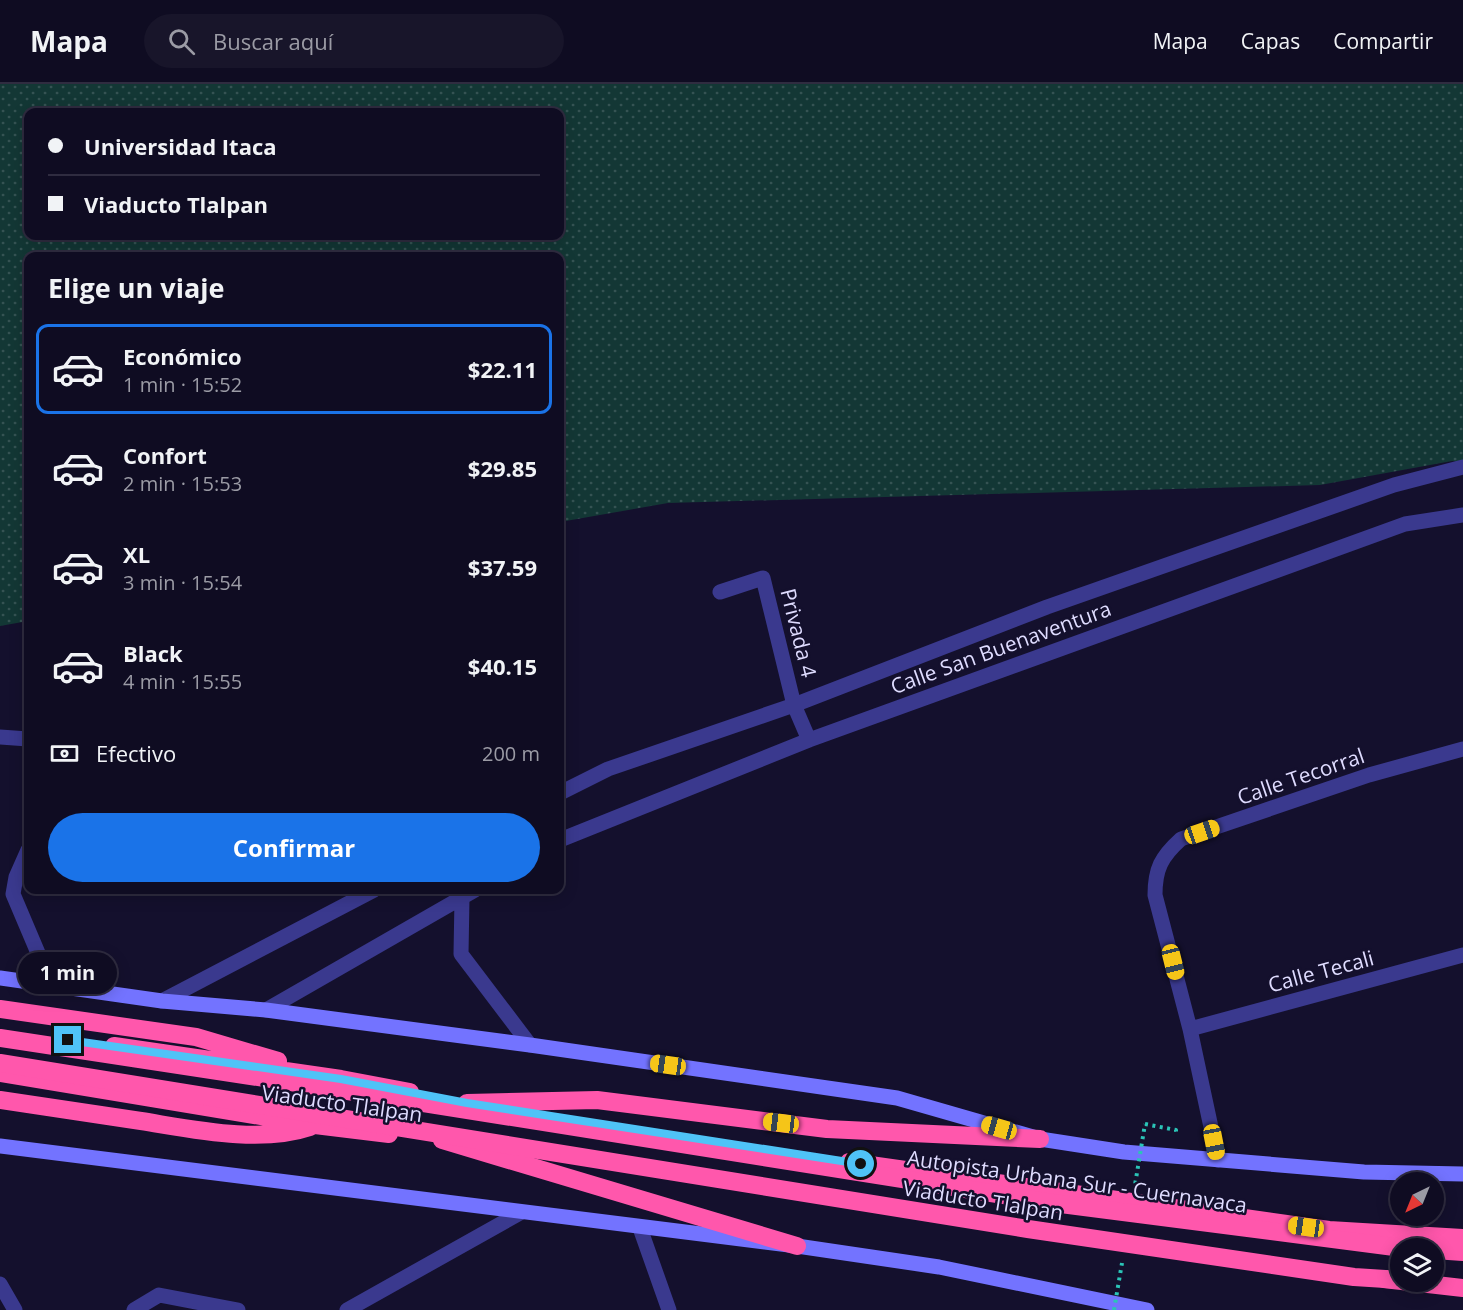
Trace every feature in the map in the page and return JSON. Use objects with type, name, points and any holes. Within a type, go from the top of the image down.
[{"type":"highway","points":[[0,1009],[196,1037],[341,1079]]},
{"type":"highway","name":"Viaducto Tlalpan","points":[[0,1030],[341,1079],[467,1103],[977,1181],[1306,1227],[1463,1238]]},
{"type":"highway","name":"Autopista Urbana Sur - Cuernavaca","points":[[0,1038],[1053,1203],[1390,1246]]},
{"type":"highway","points":[[0,1063],[1028,1229],[1354,1277],[1390,1279]]},
{"type":"highway","name":"Viaducto Tlalpan","points":[[0,1073],[315,1125],[442,1140],[1026,1231],[1285,1268],[1463,1288]]},
{"type":"highway","points":[[0,1100],[186,1128],[276,1135],[315,1125]]},
{"type":"highway","points":[[467,1103],[597,1100],[827,1129],[1040,1139]]},
{"type":"highway","points":[[442,1140],[797,1246]]},
{"type":"highway","points":[[1444,1251],[1463,1252]]},
{"type":"highway","points":[[1444,1282],[1463,1283]]},
{"type":"main road","points":[[0,978],[162,1001],[266,1010],[530,1045],[897,1098],[1040,1139],[1124,1152],[1364,1172],[1463,1174]]},
{"type":"main road","points":[[0,1146],[797,1246],[939,1267],[1147,1310]]},
{"type":"street","name":"Calle San Buenaventura","points":[[564,791],[608,769],[794,705],[1047,607],[1394,485],[1463,467]]},
{"type":"street","name":"Calle San Buenaventura","points":[[564,837],[809,740],[1405,524],[1463,515]]},
{"type":"street","name":"Privada 4","points":[[720,592],[763,578],[794,705],[809,740]]},
{"type":"street","points":[[0,737],[24,739]]},
{"type":"street","name":"Calle Tecorral","points":[[1190,1029],[1155,895],[1155,876],[1166,852],[1181,839],[1369,775],[1463,749]]},
{"type":"street","points":[[24,859],[16,877],[13,894],[52,986]]},
{"type":"street","points":[[162,1001],[366,894]]},
{"type":"street","points":[[266,1010],[469,894]]},
{"type":"street","points":[[462,898],[461,954],[530,1045]]},
{"type":"street","name":"Calle Tecali","points":[[1190,1029],[1463,955]]},
{"type":"street","points":[[1190,1029],[1218,1160]]},
{"type":"street","points":[[347,1310],[520,1213]]},
{"type":"street","points":[[640,1228],[669,1310]]},
{"type":"street","points":[[0,1284],[15,1310]]},
{"type":"street","points":[[134,1310],[159,1295],[238,1310]]},
{"type":"path","points":[[1145,1124],[1176,1130]]},
{"type":"green space","points":[[0,84],[1463,84],[1463,462],[1452,461],[1320,485],[668,503],[564,521],[564,252],[24,252],[24,622],[0,626]]},
{"type":"route","points":[[68,1040],[341,1079],[467,1103],[861,1164]]}]
